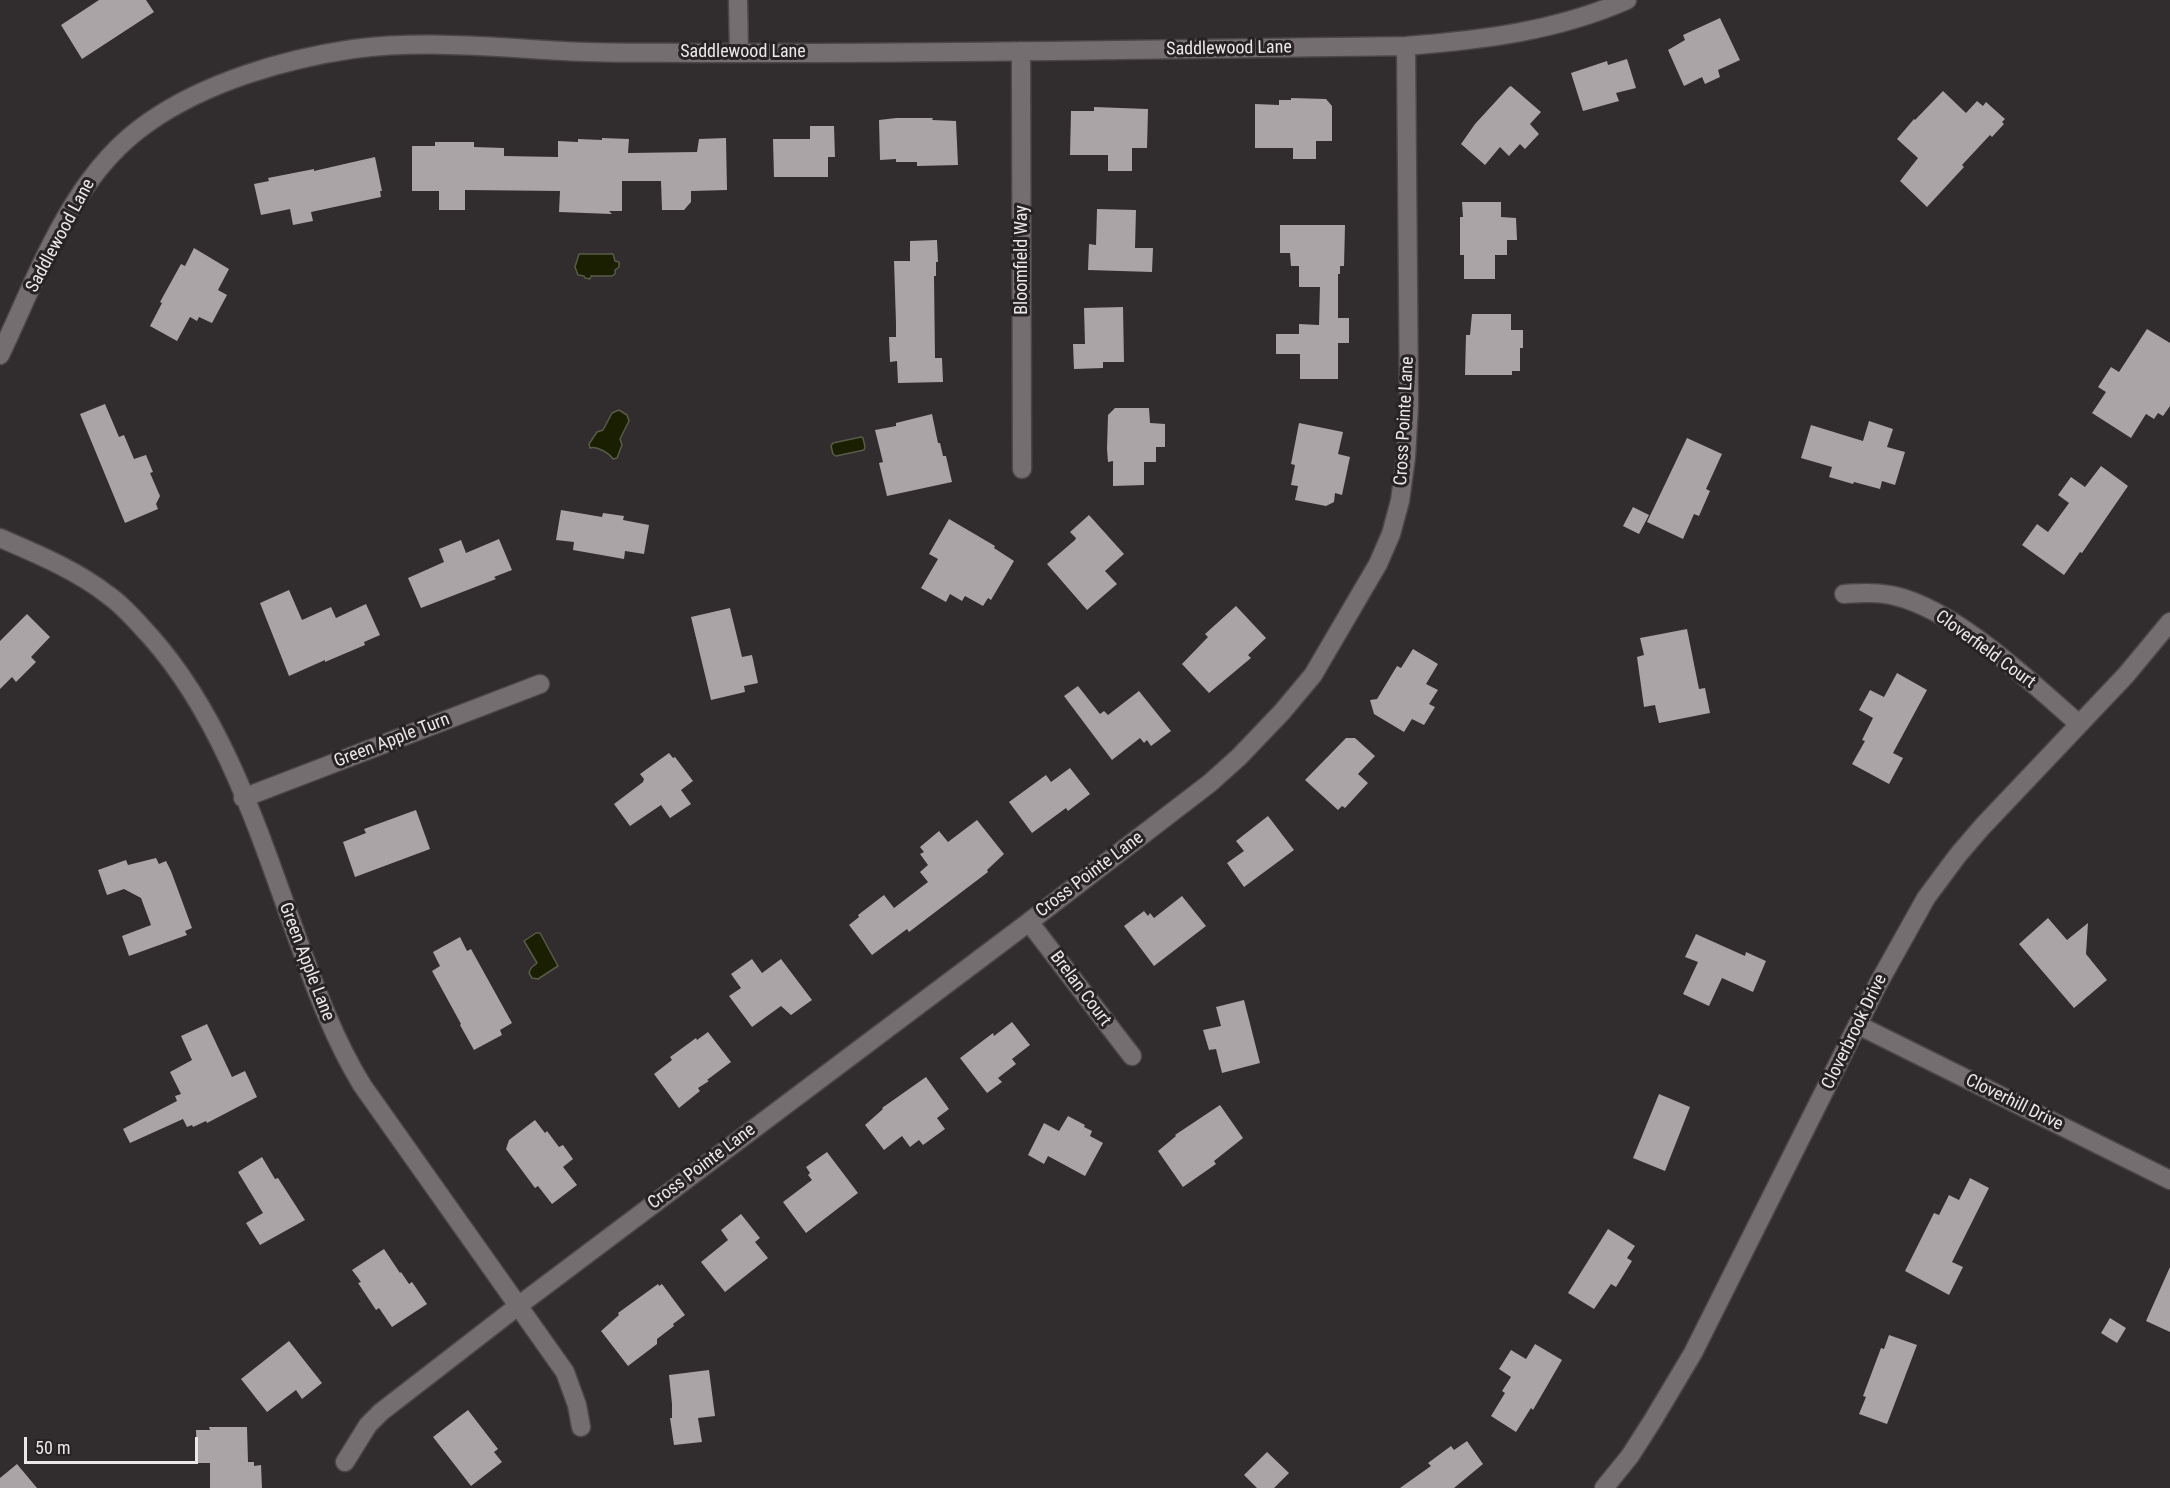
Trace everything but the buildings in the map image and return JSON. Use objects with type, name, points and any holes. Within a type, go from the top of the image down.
[{"type":"street","points":[[738,0],[739,53]]},
{"type":"street","name":"Saddlewood Lane","points":[[0,356],[57,236],[88,183],[119,146],[150,121],[180,102],[259,70],[296,60],[347,50],[439,45],[577,51],[739,53],[1406,46],[1523,32],[1571,21],[1627,0]]},
{"type":"street","name":"Cross Pointe Lane","points":[[345,1462],[374,1418],[518,1306],[1210,783],[1260,735],[1312,675],[1378,564],[1400,501],[1408,426],[1406,46]]},
{"type":"street","name":"Bloomfield Way","points":[[1021,51],[1022,469]]},
{"type":"street","name":"Green Apple Lane","points":[[0,538],[50,561],[111,596],[177,668],[194,694],[222,748],[266,853],[321,1005],[349,1063],[362,1085],[565,1372],[577,1405],[581,1427]]},
{"type":"street","name":"Cloverfield Court","points":[[1844,594],[1891,595],[1935,612],[1981,642],[2079,724]]},
{"type":"street","name":"Cloverbrook Drive","points":[[1604,1488],[1636,1447],[1693,1353],[1907,929],[1938,881],[1982,827],[2126,675],[2170,622]]},
{"type":"street","name":"Green Apple Turn","points":[[243,798],[540,684]]},
{"type":"street","name":"Brelan Court","points":[[1029,922],[1132,1056]]},
{"type":"street","name":"Cloverhill Drive","points":[[1858,1026],[2170,1180]]},
{"type":"shaded area","points":[[579,254],[613,254],[615,261],[619,262],[619,267],[612,276],[585,278],[578,275],[575,267]]},
{"type":"shaded area","points":[[619,410],[627,415],[629,421],[620,439],[622,445],[617,458],[613,459],[603,450],[590,448],[589,444],[597,432],[603,430],[612,413]]},
{"type":"shaded area","points":[[861,437],[864,450],[836,456],[833,454],[831,446],[833,443]]},
{"type":"shaded area","points":[[540,933],[558,966],[538,979],[532,978],[529,973],[537,963],[524,941]]}]
